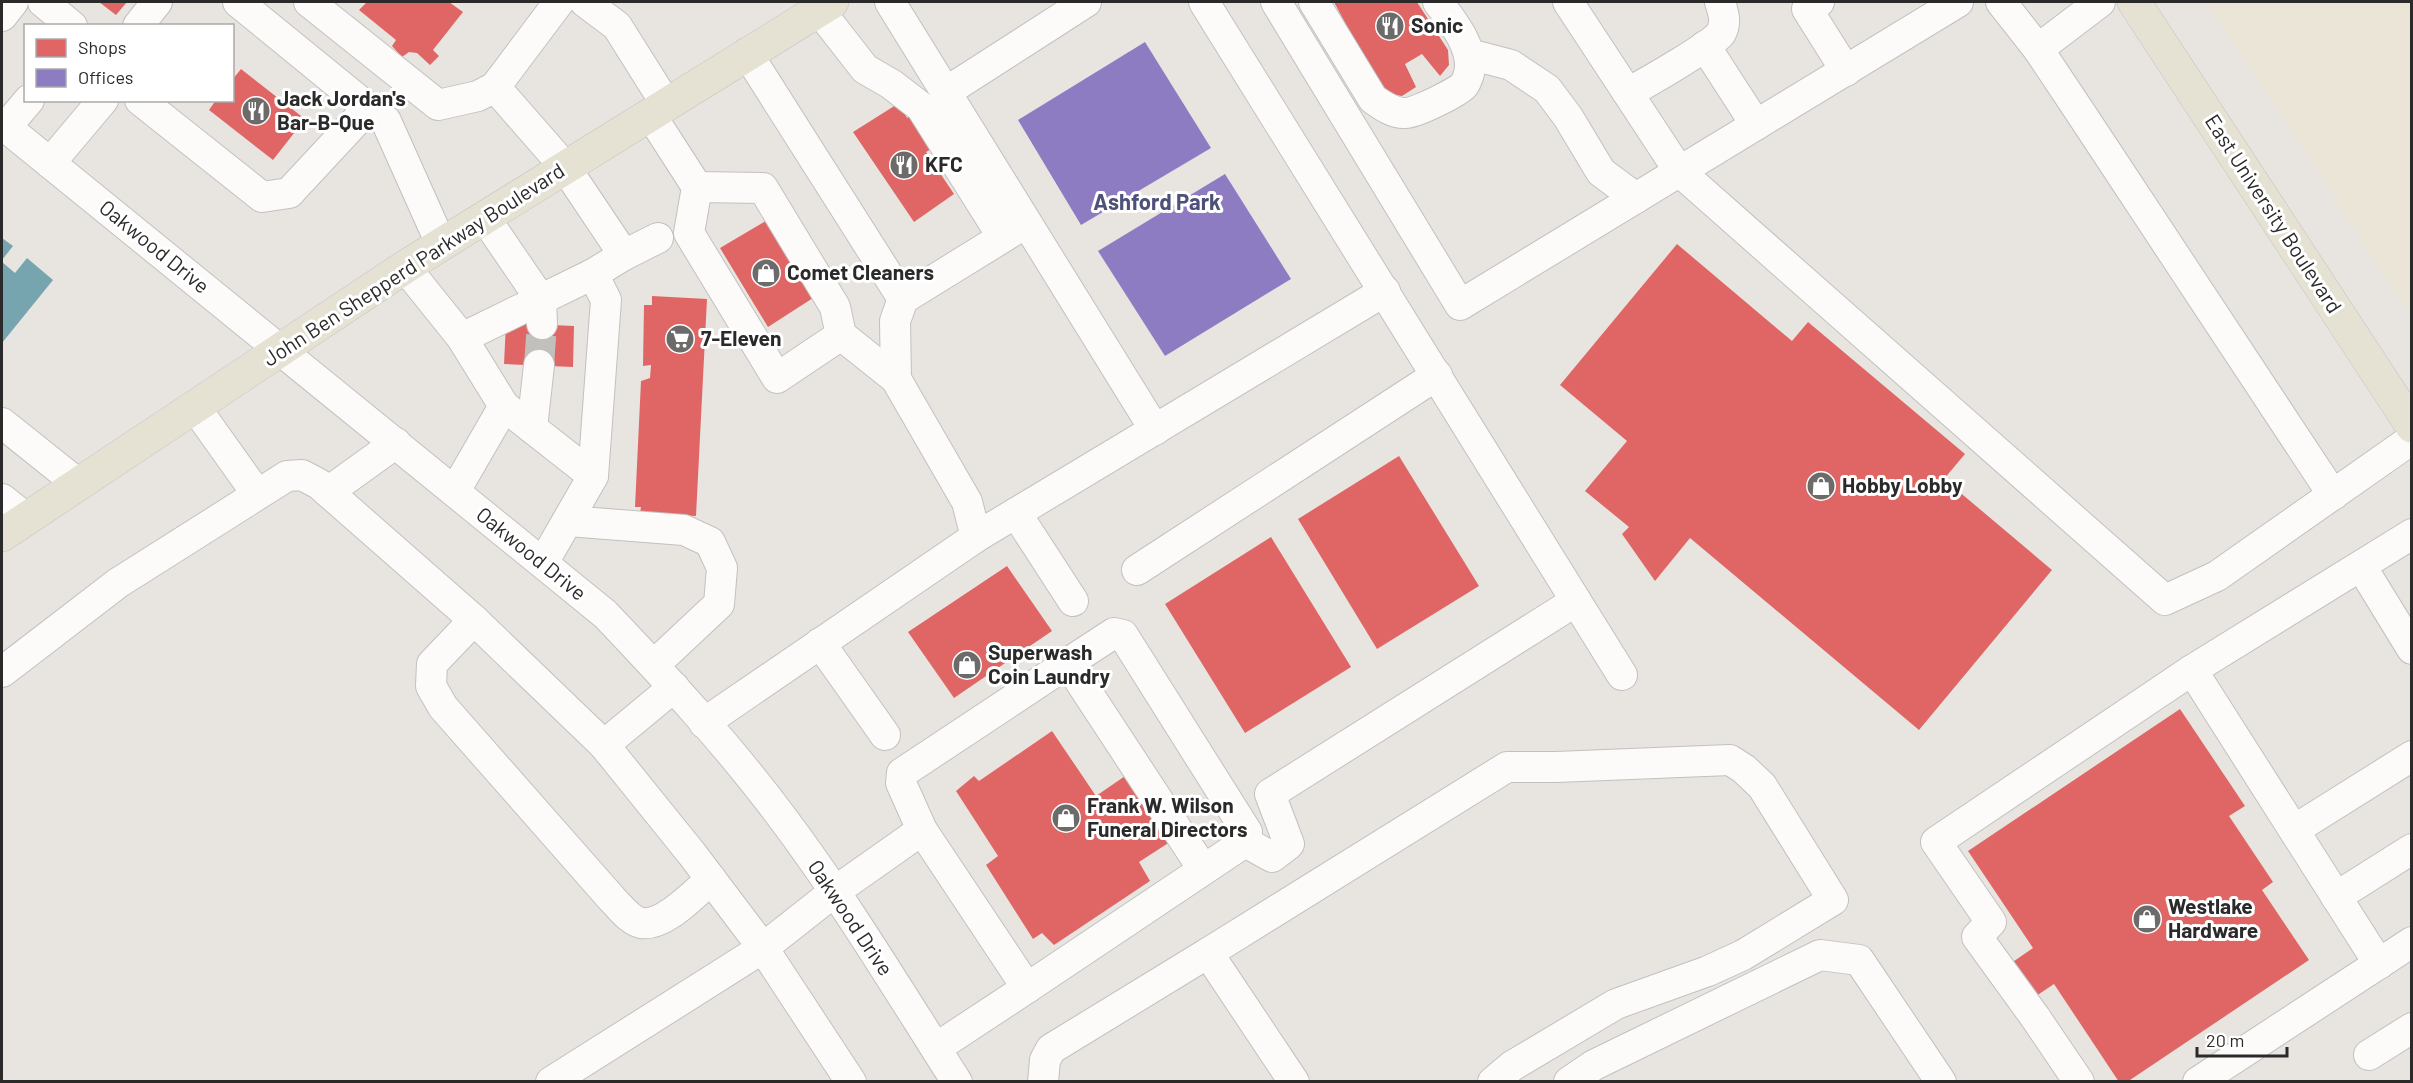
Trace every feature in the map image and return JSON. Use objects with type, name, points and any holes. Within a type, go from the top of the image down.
[{"type":"main road","name":"East University Boulevard","points":[[2134,2],[2412,426]]},
{"type":"main road","name":"John Ben Shepperd Parkway Boulevard","points":[[10,517],[77,483],[405,267],[826,4]]},
{"type":"street","points":[[2,16],[13,2]]},
{"type":"street","points":[[44,2],[70,24]]},
{"type":"street","points":[[140,24],[157,2]]},
{"type":"street","points":[[238,2],[386,122],[441,244]]},
{"type":"street","points":[[309,2],[438,105],[478,96],[495,87],[559,2]]},
{"type":"street","points":[[585,2],[617,26],[697,187],[689,233],[777,378],[841,335]]},
{"type":"street","points":[[890,2],[946,92],[1014,229]]},
{"type":"street","points":[[946,92],[1086,2]]},
{"type":"street","points":[[1204,2],[1622,675]]},
{"type":"street","points":[[1276,2],[1460,305],[1958,2]]},
{"type":"street","points":[[1314,2],[1373,99],[1386,109],[1404,114],[1417,112],[1463,86],[1470,70],[1469,54],[1458,31],[1438,2]]},
{"type":"street","points":[[1568,2],[1679,171],[2165,600],[2217,576],[2412,440]]},
{"type":"street","points":[[1628,93],[1721,34],[1725,20],[1720,2]]},
{"type":"street","points":[[1820,2],[1807,9],[1846,70]]},
{"type":"street","points":[[2001,2],[2038,49],[2333,495]]},
{"type":"street","points":[[2038,49],[2100,2]]},
{"type":"street","points":[[826,4],[865,69],[891,84],[921,107],[1014,229],[1155,430]]},
{"type":"street","points":[[1705,46],[1756,125]]},
{"type":"street","points":[[747,53],[903,299]]},
{"type":"street","points":[[1469,54],[1511,65],[1547,89],[1568,117],[1601,172],[1636,198]]},
{"type":"street","points":[[495,87],[565,167],[624,255]]},
{"type":"street","points":[[4,126],[27,102]]},
{"type":"street","points":[[50,163],[101,102]]},
{"type":"street","points":[[143,102],[262,197],[289,193],[368,108]]},
{"type":"street","points":[[175,102],[289,193]]},
{"type":"street","name":"Oakwood Drive","points":[[4,126],[605,614],[674,687],[781,816],[834,892],[957,1082]]},
{"type":"street","points":[[697,187],[763,188],[835,307],[841,335],[896,379],[967,502],[976,537]]},
{"type":"street","points":[[485,218],[541,312]]},
{"type":"street","points":[[896,379],[896,321],[903,299],[1014,229]]},
{"type":"street","points":[[462,338],[541,312],[593,274],[658,238]]},
{"type":"street","points":[[405,267],[462,338],[504,406],[593,476]]},
{"type":"street","points":[[543,563],[593,476],[606,300],[593,274]]},
{"type":"street","points":[[704,723],[976,537],[1385,291]]},
{"type":"street","points":[[532,428],[538,365]]},
{"type":"street","points":[[1137,570],[1437,375]]},
{"type":"street","points":[[455,491],[504,406]]},
{"type":"street","points":[[195,407],[257,494]]},
{"type":"street","points":[[2,423],[77,483]]},
{"type":"street","points":[[328,492],[396,443]]},
{"type":"street","points":[[2,672],[118,583],[287,476],[302,475],[319,484],[474,620],[604,745],[763,948],[851,1082]]},
{"type":"street","points":[[1016,513],[1073,601]]},
{"type":"street","points":[[568,521],[684,530],[710,542],[722,568],[719,604],[654,665]]},
{"type":"street","points":[[2079,1082],[2036,1017],[1977,938],[1991,922],[1936,842],[2192,670],[2412,534]]},
{"type":"street","points":[[2361,566],[2412,649]]},
{"type":"street","points":[[1245,842],[1272,857],[1289,844],[1270,794],[1576,601]]},
{"type":"street","points":[[474,620],[432,663],[431,686],[443,707],[612,899],[630,918],[642,923],[663,919],[711,879]]},
{"type":"street","points":[[936,1048],[1027,988],[1203,869],[1245,842],[1247,832],[1124,635],[1114,633],[902,773],[901,783],[922,830],[1027,988]]},
{"type":"street","points":[[820,643],[885,735]]},
{"type":"street","points":[[1068,663],[1203,869]]},
{"type":"street","points":[[2192,670],[2379,964]]},
{"type":"street","points":[[604,745],[674,687]]},
{"type":"street","points":[[2294,830],[2412,756]]},
{"type":"street","points":[[1043,1082],[1044,1060],[1051,1049],[1507,767],[1730,760],[1744,769],[1762,786],[1833,900],[1743,955],[1708,971],[1616,1004],[1512,1066],[1493,1082]]},
{"type":"street","points":[[551,1082],[763,948],[834,892],[922,830]]},
{"type":"street","points":[[2336,897],[2412,849]]},
{"type":"street","points":[[2198,1082],[2412,942]]},
{"type":"street","points":[[1208,953],[1294,1082]]},
{"type":"street","points":[[1569,1082],[1594,1065],[1820,955],[1859,960],[1941,1082]]},
{"type":"street","points":[[2369,1055],[2412,1028]]},
{"type":"shaded area","points":[[2207,2],[2411,2],[2411,315]]},
{"type":"building: Shops","points":[[99,2],[127,2],[116,15]]},
{"type":"building: Shops","points":[[367,2],[449,2],[463,12],[433,50],[439,56],[430,65],[417,53],[409,52],[402,57],[392,46],[396,40],[359,10]]},
{"type":"building: Shops","name":"Sonic","points":[[1334,2],[1417,2],[1448,50],[1449,65],[1440,76],[1422,54],[1405,64],[1416,87],[1402,96],[1391,94],[1376,81]]},
{"type":"building: Shops","points":[[241,69],[305,119],[273,160],[209,110],[215,102],[234,102],[234,78]]},
{"type":"building: Shops","points":[[899,103],[907,118],[914,113],[935,147],[926,152],[954,194],[914,222],[853,132]]},
{"type":"building: Shops","name":"Comet Cleaners","points":[[769,219],[783,233],[776,238],[813,298],[768,327],[720,248]]},
{"type":"building: Shops","points":[[1677,244],[1792,341],[1808,322],[1965,454],[1944,479],[2052,570],[1919,730],[1690,538],[1655,581],[1622,534],[1629,527],[1585,491],[1627,441],[1560,385]]},
{"type":"building: Shops","points":[[652,296],[707,299],[696,516],[640,513],[641,507],[635,507],[641,381],[650,378],[651,365],[643,366],[644,305],[652,305]]},
{"type":"building: Shops","points":[[506,323],[574,326],[573,367],[504,364]]},
{"type":"building: Shops","points":[[1399,456],[1479,586],[1377,649],[1298,519]]},
{"type":"building: Shops","points":[[1271,537],[1351,667],[1245,733],[1165,604]]},
{"type":"building: Shops","name":"Superwash Coin Laundry","points":[[1007,566],[1052,631],[954,698],[908,632]]},
{"type":"building: Shops","name":"Westlake Hardware","points":[[2180,709],[2245,806],[2229,816],[2273,882],[2262,890],[2309,960],[2127,1082],[2119,1082],[2054,984],[2027,1002],[2004,968],[2033,948],[1968,851]]},
{"type":"building: Shops","name":"Frank W. Wilson Funeral Directors","points":[[1052,731],[1096,796],[1128,774],[1173,840],[1139,862],[1150,881],[1054,945],[1042,933],[1033,939],[986,865],[998,856],[956,791],[974,776],[979,781]]},
{"type":"building: Offices","points":[[1145,42],[1211,148],[1081,225],[1018,120]]},
{"type":"building: Offices","points":[[1225,174],[1291,279],[1165,356],[1098,251]]},
{"type":"building: Public","points":[[2,238],[13,246],[2,260]]},
{"type":"building: Public","points":[[27,258],[53,280],[2,343],[2,262],[15,273]]},
{"type":"tunnel","points":[[539,365],[542,324]]},
{"type":"place","name":"Sonic","points":[[1390,26]]},
{"type":"place","name":"Jack Jordan's Bar-B-Que","points":[[256,111]]},
{"type":"place","name":"KFC","points":[[904,165]]},
{"type":"place","name":"Comet Cleaners","points":[[766,273]]},
{"type":"place","name":"7-Eleven","points":[[680,339]]},
{"type":"place","name":"Hobby Lobby","points":[[1821,486]]},
{"type":"place","name":"Superwash Coin Laundry","points":[[967,665]]},
{"type":"place","name":"Frank W. Wilson Funeral Directors","points":[[1066,818]]},
{"type":"place","name":"Westlake Hardware","points":[[2147,919]]},
{"type":"district","name":"Ashford Park","points":[[1157,202]]}]
